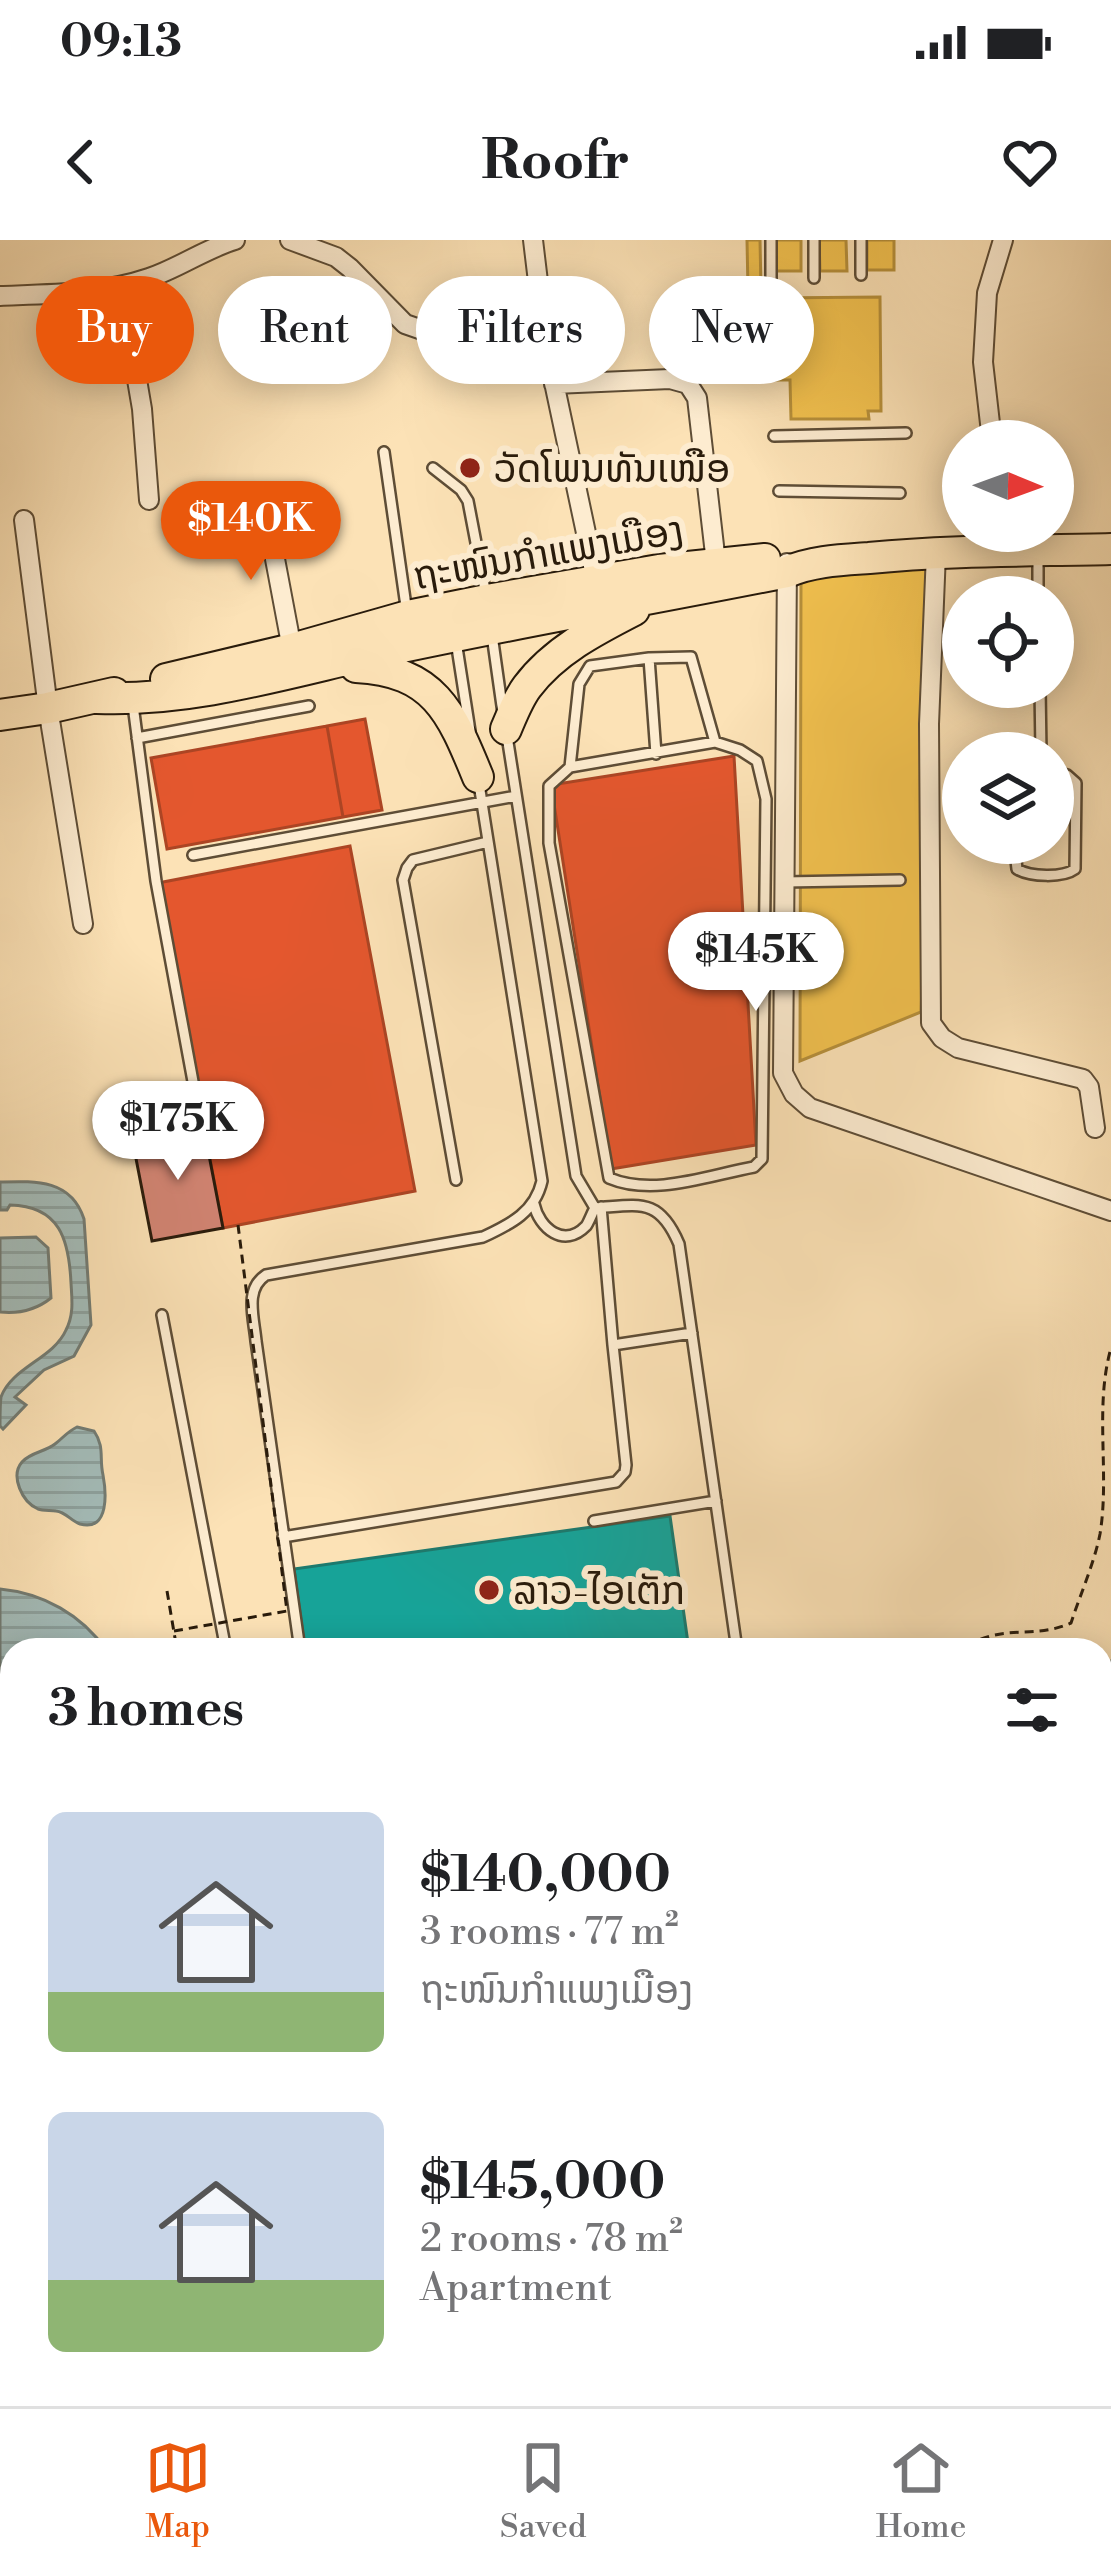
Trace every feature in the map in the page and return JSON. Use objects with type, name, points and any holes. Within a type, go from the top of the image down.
[{"type":"main road","name":"ຖະໜົນກຳແພງເມືອງ","points":[[1074,550],[1111,549]]},
{"type":"main road","name":"ຖະໜົນກຳແພງເມືອງ","points":[[489,615],[596,580],[716,563],[793,564],[942,552]]},
{"type":"main road","name":"ຖະໜົນກຳແພງເມືອງ","points":[[0,715],[97,698],[202,691],[320,667],[453,622],[665,595],[793,564]]},
{"type":"main road","points":[[506,729],[526,688],[550,662],[584,636],[665,595]]},
{"type":"main road","name":"ຖະໜົນກຳແພງເມືອງ","points":[[131,694],[408,616],[453,622]]},
{"type":"main road","points":[[320,667],[388,670],[431,692],[453,721],[480,789]]},
{"type":"street","points":[[155,276],[236,240]]},
{"type":"street","points":[[290,240],[336,257],[363,279],[394,316],[416,328]]},
{"type":"street","points":[[532,240],[537,276]]},
{"type":"street","points":[[990,420],[983,362],[987,293],[1003,240]]},
{"type":"street","points":[[0,296],[36,295]]},
{"type":"street","points":[[625,381],[670,379],[688,384],[697,398],[716,563]]},
{"type":"street","points":[[137,384],[148,500]]},
{"type":"street","points":[[554,384],[596,580]]},
{"type":"street","points":[[265,506],[292,649]]},
{"type":"street","points":[[24,520],[83,923]]},
{"type":"street","points":[[936,553],[929,724],[932,1023],[942,1038],[958,1048],[1083,1078],[1089,1087],[1095,1128]]},
{"type":"street","points":[[793,564],[775,800],[784,882],[783,1073],[794,1094],[810,1108],[1111,1211]]},
{"type":"lane","points":[[771,240],[772,276]]},
{"type":"lane","points":[[814,240],[814,276]]},
{"type":"lane","points":[[860,240],[861,274]]},
{"type":"lane","points":[[774,436],[906,434]]},
{"type":"lane","points":[[383,452],[408,616]]},
{"type":"lane","points":[[283,1537],[616,1482],[626,1465],[598,1208],[576,1176],[468,501],[433,468]]},
{"type":"lane","points":[[779,491],[901,493]]},
{"type":"lane","points":[[453,622],[542,1181],[534,1204],[537,1220],[552,1233],[571,1235],[587,1225],[598,1208]]},
{"type":"lane","points":[[570,767],[579,684],[590,666],[691,657],[715,742]]},
{"type":"lane","points":[[649,658],[656,754]]},
{"type":"lane","points":[[131,694],[155,881],[200,1114]]},
{"type":"lane","points":[[137,738],[309,706]]},
{"type":"lane","points":[[715,742],[757,760],[775,800],[762,1160],[754,1167],[650,1186],[624,1184],[610,1178],[549,843],[549,786],[570,767],[715,742]]},
{"type":"lane","points":[[1016,864],[1024,874],[1069,874],[1075,868],[1074,781]]},
{"type":"lane","points":[[193,855],[480,789],[516,796]]},
{"type":"lane","points":[[456,1180],[404,880],[413,860],[488,842]]},
{"type":"lane","points":[[524,844],[549,843]]},
{"type":"lane","points":[[784,882],[900,880]]},
{"type":"lane","points":[[645,1205],[650,1186]]},
{"type":"lane","points":[[298,1638],[256,1341],[251,1294],[256,1282],[266,1275],[483,1237],[508,1226],[534,1204]]},
{"type":"lane","points":[[598,1208],[645,1205],[665,1217],[679,1244],[735,1638]]},
{"type":"lane","points":[[162,1315],[224,1638]]},
{"type":"lane","points":[[613,1345],[692,1333]]},
{"type":"lane","points":[[594,1521],[716,1501]]},
{"type":"path","points":[[174,1631],[287,1611],[238,1225]]},
{"type":"path","points":[[982,1638],[996,1631],[1049,1633],[1071,1624],[1100,1536],[1104,1374],[1111,1348]]},
{"type":"path","points":[[167,1591],[175,1638]]},
{"type":"water","points":[[0,1182],[50,1185],[78,1206],[84,1219],[91,1325],[74,1356],[44,1370],[15,1397],[26,1405],[3,1429],[1,1400],[6,1387],[60,1340],[69,1324],[72,1301],[68,1253],[59,1228],[27,1207],[10,1205],[0,1210]]},
{"type":"water","points":[[36,1237],[48,1248],[51,1298],[27,1310],[0,1312],[0,1238]]},
{"type":"water","points":[[77,1427],[94,1431],[101,1447],[104,1508],[90,1525],[32,1506],[17,1474],[26,1459]]},
{"type":"water","points":[[0,1589],[31,1595],[60,1608],[97,1638],[0,1638]]},
{"type":"building: Homes","points":[[747,240],[760,240],[761,276],[748,276]]},
{"type":"building: Homes","points":[[773,240],[801,240],[801,271],[774,271]]},
{"type":"building: Homes","points":[[819,240],[846,240],[847,271],[820,271]]},
{"type":"building: Homes","points":[[867,240],[894,240],[894,270],[867,270]]},
{"type":"building: Homes","points":[[880,297],[881,411],[868,411],[869,419],[791,419],[790,384],[814,384],[814,298]]},
{"type":"building: Homes","points":[[927,563],[930,777],[921,1012],[800,1061],[801,579]]},
{"type":"building: Shops","points":[[365,719],[382,810],[343,817],[327,726]]},
{"type":"building: Shops","points":[[327,726],[343,817],[167,849],[151,758]]},
{"type":"building: Shops","points":[[734,756],[756,1145],[611,1169],[551,785]]},
{"type":"building: Shops","points":[[350,846],[415,1191],[223,1228],[158,883]]},
{"type":"building: Public","name":"ລາວ-ໄອເຕັກ","points":[[670,1516],[687,1638],[303,1638],[294,1569]]},
{"type":"building: Other","points":[[203,1124],[223,1228],[152,1241],[132,1138]]},
{"type":"place","name":"ວັດໂພນທັນເໜືອ","points":[[470,468]]},
{"type":"place","name":"ລາວ-ໄອເຕັກ","points":[[489,1590]]}]
